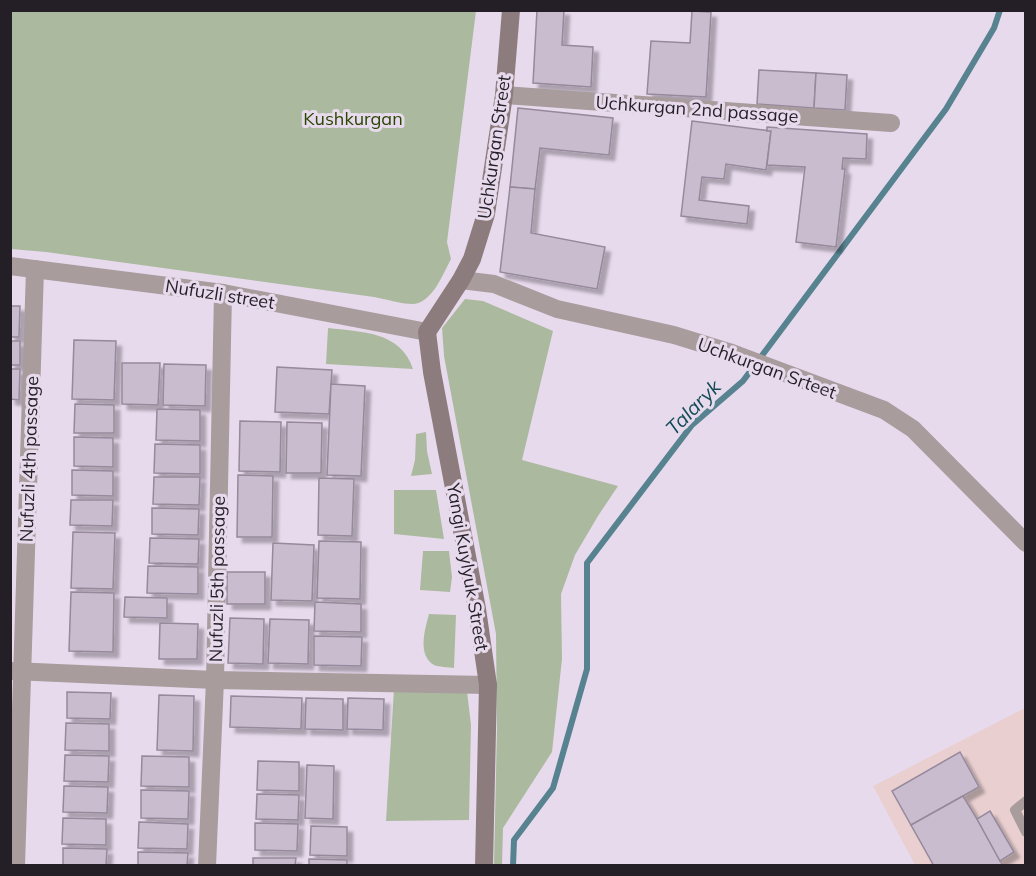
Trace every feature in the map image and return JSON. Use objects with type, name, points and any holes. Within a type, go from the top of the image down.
[{"type":"street","name":"Uchkurgan Street","points":[[461,280],[474,252],[486,214],[504,95],[511,10]]},
{"type":"street","name":"Uchkurgan 2nd passage","points":[[504,95],[891,123]]},
{"type":"street","name":"Nufuzli street","points":[[10,266],[223,293],[427,332]]},
{"type":"street","name":"Nufuzli 4th passage","points":[[16,866],[17,671],[35,269]]},
{"type":"street","points":[[427,332],[461,280]]},
{"type":"street","name":"Uchkurgan Srteet","points":[[461,280],[494,284],[557,309],[674,335],[729,352],[874,406],[904,422],[1026,543]]},
{"type":"street","name":"Nufuzli 5th passage","points":[[207,866],[215,680],[223,293]]},
{"type":"street","name":"Yangi Kuylyuk Street","points":[[427,332],[432,372],[477,609],[488,685],[484,866]]},
{"type":"street","points":[[17,671],[215,680],[488,685]]},
{"type":"lane","points":[[1026,801],[1015,810],[1026,832]]},
{"type":"shaded area","points":[[1025,708],[1025,865],[915,865],[873,786]]},
{"type":"green space","name":"Kushkurgan","points":[[10,11],[476,11],[447,242],[451,259],[436,287],[419,303],[407,304],[374,297],[11,249]]},
{"type":"green space","points":[[465,299],[483,301],[553,331],[522,460],[618,486],[575,555],[561,594],[562,659],[552,752],[503,828],[502,865],[494,865],[497,728],[496,634],[444,356],[442,328]]},
{"type":"green space","points":[[328,328],[366,333],[390,340],[407,356],[413,369],[326,364]]},
{"type":"green space","points":[[426,432],[432,474],[411,476],[415,460],[416,434]]},
{"type":"green space","points":[[394,490],[436,490],[444,539],[394,534]]},
{"type":"green space","points":[[423,551],[449,551],[452,577],[450,592],[420,590]]},
{"type":"green space","points":[[429,614],[456,615],[454,668],[434,665],[425,655],[424,641]]},
{"type":"green space","points":[[394,689],[467,691],[471,725],[469,820],[386,821]]},
{"type":"building","points":[[537,10],[564,10],[562,45],[593,47],[591,87],[533,83]]},
{"type":"building","points":[[692,11],[711,12],[706,97],[647,94],[651,41],[690,43]]},
{"type":"building","points":[[759,70],[816,73],[814,108],[757,104]]},
{"type":"building","points":[[816,73],[847,75],[845,110],[814,108]]},
{"type":"building","points":[[518,108],[613,118],[609,155],[540,148],[535,189],[510,187]]},
{"type":"building","points":[[692,121],[771,131],[766,170],[726,164],[724,179],[702,177],[699,200],[749,206],[747,224],[681,216]]},
{"type":"building","points":[[767,127],[867,134],[866,159],[843,158],[842,169],[845,169],[836,247],[796,242],[805,167],[767,165],[771,131],[767,131]]},
{"type":"building","points":[[510,187],[535,189],[531,233],[605,247],[597,289],[500,272]]},
{"type":"building","points":[[10,306],[20,306],[19,337],[10,337]]},
{"type":"building","points":[[74,340],[116,341],[114,400],[72,399]]},
{"type":"building","points":[[10,341],[20,341],[20,365],[10,365]]},
{"type":"building","points":[[122,363],[160,363],[158,405],[122,404]]},
{"type":"building","points":[[164,364],[206,365],[205,406],[163,405]]},
{"type":"building","points":[[277,367],[332,370],[329,414],[275,412]]},
{"type":"building","points":[[10,369],[20,369],[19,400],[10,399]]},
{"type":"building","points":[[331,384],[365,386],[361,476],[327,475]]},
{"type":"building","points":[[75,404],[114,405],[114,433],[74,433]]},
{"type":"building","points":[[157,409],[200,410],[200,441],[156,440]]},
{"type":"building","points":[[240,421],[281,422],[280,472],[239,471]]},
{"type":"building","points":[[287,422],[322,423],[321,473],[286,473]]},
{"type":"building","points":[[74,437],[113,438],[113,467],[74,466]]},
{"type":"building","points":[[155,444],[200,445],[200,474],[154,473]]},
{"type":"building","points":[[72,470],[113,471],[113,496],[72,495]]},
{"type":"building","points":[[238,475],[273,476],[272,537],[237,537]]},
{"type":"building","points":[[154,477],[200,477],[199,505],[153,504]]},
{"type":"building","points":[[319,478],[354,479],[352,536],[318,535]]},
{"type":"building","points":[[71,500],[113,500],[112,526],[70,525]]},
{"type":"building","points":[[152,508],[199,509],[198,535],[152,534]]},
{"type":"building","points":[[73,532],[115,533],[113,589],[71,588]]},
{"type":"building","points":[[150,538],[199,539],[198,564],[149,563]]},
{"type":"building","points":[[319,541],[361,542],[360,599],[317,598]]},
{"type":"building","points":[[273,543],[314,545],[312,601],[271,600]]},
{"type":"building","points":[[148,566],[198,567],[198,594],[147,593]]},
{"type":"building","points":[[227,572],[265,572],[265,604],[227,604]]},
{"type":"building","points":[[71,592],[114,593],[113,652],[69,651]]},
{"type":"building","points":[[125,597],[167,598],[167,618],[124,617]]},
{"type":"building","points":[[315,602],[361,604],[361,632],[314,631]]},
{"type":"building","points":[[230,618],[264,619],[263,664],[228,663]]},
{"type":"building","points":[[270,619],[309,620],[308,664],[268,663]]},
{"type":"building","points":[[160,623],[198,624],[197,659],[159,659]]},
{"type":"building","points":[[314,636],[362,637],[361,666],[314,665]]},
{"type":"building","points":[[67,692],[111,693],[110,719],[67,718]]},
{"type":"building","points":[[159,695],[194,696],[193,751],[157,750]]},
{"type":"building","points":[[231,696],[302,698],[301,729],[230,727]]},
{"type":"building","points":[[306,698],[343,699],[343,730],[305,729]]},
{"type":"building","points":[[348,698],[384,699],[383,730],[347,729]]},
{"type":"building","points":[[66,723],[109,724],[109,751],[65,750]]},
{"type":"building","points":[[960,752],[979,787],[911,825],[892,791]]},
{"type":"building","points":[[65,755],[109,756],[108,782],[64,781]]},
{"type":"building","points":[[142,756],[189,757],[189,787],[141,786]]},
{"type":"building","points":[[258,761],[299,762],[299,791],[257,790]]},
{"type":"building","points":[[307,765],[334,766],[333,819],[305,818]]},
{"type":"building","points":[[64,786],[108,787],[107,813],[63,812]]},
{"type":"building","points":[[141,790],[189,791],[188,819],[141,818]]},
{"type":"building","points":[[257,794],[299,795],[298,820],[256,819]]},
{"type":"building","points":[[963,796],[1003,866],[934,866],[911,825]]},
{"type":"building","points":[[990,811],[1014,852],[1000,861],[977,819]]},
{"type":"building","points":[[63,818],[106,819],[106,845],[62,844]]},
{"type":"building","points":[[139,822],[188,824],[187,849],[138,848]]},
{"type":"building","points":[[255,823],[298,824],[297,851],[255,850]]},
{"type":"building","points":[[311,826],[347,827],[347,856],[310,855]]},
{"type":"building","points":[[63,848],[107,849],[106,866],[63,866]]},
{"type":"building","points":[[138,852],[188,853],[187,866],[138,866]]},
{"type":"building","points":[[253,858],[296,858],[295,866],[253,866]]},
{"type":"building","points":[[309,859],[347,860],[347,866],[309,866]]},
{"type":"waterway","name":"Talaryk","points":[[513,866],[514,840],[553,788],[587,669],[587,563],[692,425],[743,381],[946,109],[994,28],[1000,10]]}]
